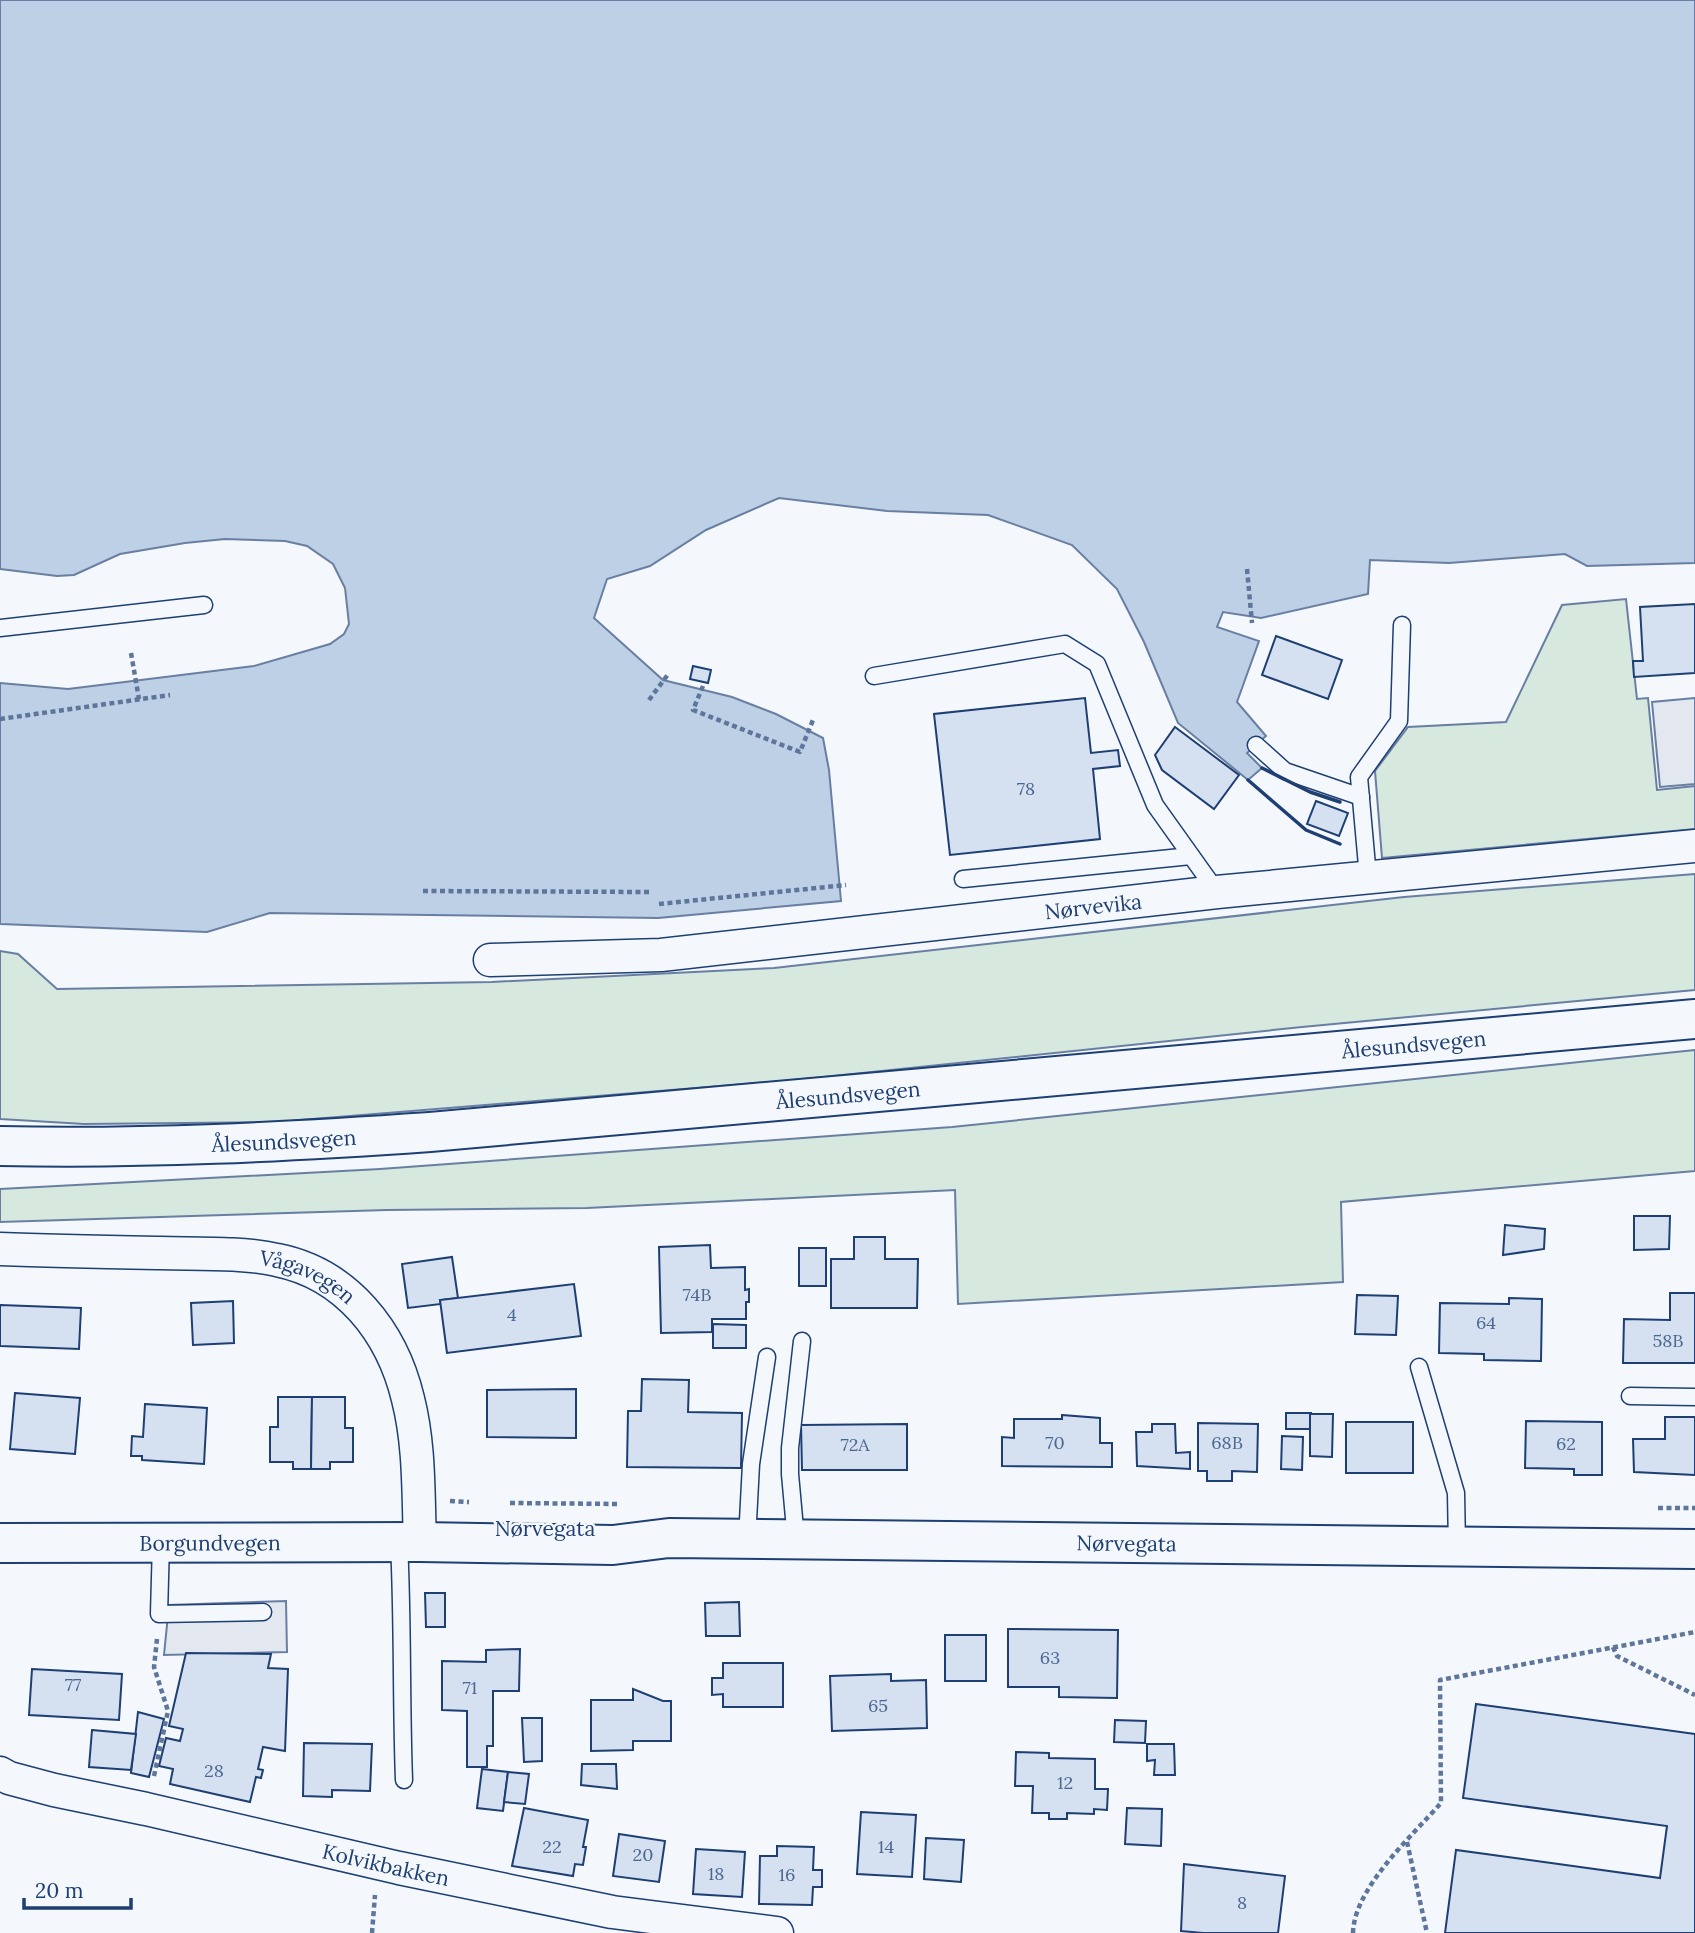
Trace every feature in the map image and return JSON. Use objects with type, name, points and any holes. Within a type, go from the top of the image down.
[{"type":"main road","name":"Ålesundsvegen","points":[[0,1146],[189,1146],[429,1132],[1695,1019]]},
{"type":"main road","name":"Borgundvegen","points":[[0,1526],[161,1534],[413,1538]]},
{"type":"main road","name":"Borgundvegen","points":[[0,1543],[161,1534]]},
{"type":"main road","name":"Nørvegata","points":[[413,1538],[613,1545],[669,1538],[1695,1549]]},
{"type":"street","name":"Nørvevika","points":[[490,960],[661,956],[1217,892],[1695,846]]},
{"type":"street","name":"Vågavegen","points":[[0,1249],[204,1254],[276,1259],[309,1269],[335,1282],[374,1321],[405,1388],[417,1450],[413,1538]]},
{"type":"street","name":"Kolvikbakken","points":[[3,1777],[399,1868],[612,1912],[777,1933]]},
{"type":"lane","points":[[0,628],[204,605]]},
{"type":"lane","points":[[1368,877],[1359,777],[1399,721],[1402,625]]},
{"type":"lane","points":[[874,676],[1065,644],[1097,664],[1155,804],[1217,892]]},
{"type":"lane","points":[[1256,745],[1285,771],[1361,797]]},
{"type":"lane","points":[[963,879],[1191,856]]},
{"type":"lane","points":[[796,1540],[790,1448],[802,1341]]},
{"type":"lane","points":[[747,1539],[751,1464],[767,1357]]},
{"type":"lane","points":[[1419,1367],[1456,1493],[1457,1547]]},
{"type":"lane","points":[[1630,1396],[1695,1397]]},
{"type":"lane","points":[[161,1534],[159,1614],[263,1612]]},
{"type":"lane","points":[[404,1780],[401,1706],[403,1630],[413,1538]]},
{"type":"path","points":[[1247,569],[1252,623]]},
{"type":"path","points":[[131,653],[139,699]]},
{"type":"path","points":[[649,700],[669,673]]},
{"type":"path","points":[[703,686],[693,710],[800,752],[813,720]]},
{"type":"path","points":[[0,719],[170,695]]},
{"type":"path","points":[[659,904],[846,885]]},
{"type":"path","points":[[423,891],[651,892]]},
{"type":"path","points":[[152,1782],[169,1711],[154,1667],[159,1614]]},
{"type":"path","points":[[1353,1933],[1353,1924],[1368,1887],[1441,1803],[1440,1680],[1695,1632]]},
{"type":"path","points":[[1613,1647],[1617,1656],[1695,1695]]},
{"type":"path","points":[[1407,1842],[1427,1933]]},
{"type":"path","points":[[372,1933],[374,1909]]},
{"type":"shaded area","points":[[1626,599],[1637,699],[1648,698],[1657,790],[1695,786],[1695,829],[1382,858],[1375,771],[1408,727],[1506,722],[1562,605]]},
{"type":"shaded area","points":[[1695,698],[1695,784],[1660,787],[1652,702]]},
{"type":"shaded area","points":[[1695,874],[1695,990],[1302,1027],[795,1080],[276,1122],[84,1124],[0,1119],[0,951],[18,954],[57,989],[492,982],[774,968],[1404,897]]},
{"type":"shaded area","points":[[1695,1050],[1695,1171],[1341,1202],[1343,1282],[958,1304],[955,1190],[587,1208],[387,1210],[0,1222],[0,1189],[380,1169],[952,1127]]},
{"type":"shaded area","points":[[286,1601],[287,1652],[164,1655],[169,1605]]},
{"type":"water","points":[[0,0],[1695,0],[1695,563],[1587,566],[1565,554],[1449,563],[1370,560],[1368,594],[1261,618],[1223,612],[1217,627],[1259,641],[1237,702],[1266,736],[1247,753],[1262,768],[1248,780],[1178,723],[1144,642],[1117,589],[1072,545],[988,515],[887,511],[779,498],[706,530],[650,566],[607,579],[594,618],[663,680],[732,697],[776,714],[823,738],[829,770],[841,901],[658,918],[270,913],[207,932],[0,924],[0,683],[68,689],[254,666],[330,644],[344,634],[349,624],[345,588],[333,564],[307,546],[285,541],[225,539],[185,543],[120,554],[74,575],[57,576],[0,569]]},
{"type":"building","points":[[1695,604],[1695,673],[1634,677],[1633,661],[1643,661],[1640,607]]},
{"type":"building","points":[[1276,636],[1342,660],[1328,699],[1262,675]]},
{"type":"building","points":[[693,666],[711,670],[708,683],[690,679]]},
{"type":"building","points":[[1085,698],[1091,753],[1118,750],[1120,766],[1093,769],[1100,839],[950,855],[934,714]]},
{"type":"building","points":[[1175,727],[1239,775],[1214,809],[1162,770],[1155,755]]},
{"type":"building","points":[[1316,801],[1348,813],[1339,836],[1307,824]]},
{"type":"building","points":[[1634,1216],[1670,1216],[1669,1249],[1634,1250]]},
{"type":"building","points":[[1505,1225],[1545,1229],[1544,1249],[1503,1255]]},
{"type":"building","points":[[854,1237],[885,1237],[885,1259],[918,1259],[917,1308],[831,1308],[831,1259],[854,1259]]},
{"type":"building","points":[[710,1245],[711,1268],[745,1267],[745,1290],[749,1289],[746,1319],[712,1319],[712,1332],[661,1333],[659,1247]]},
{"type":"building","points":[[799,1248],[826,1248],[826,1286],[799,1286]]},
{"type":"building","points":[[452,1257],[458,1298],[440,1300],[441,1304],[408,1308],[402,1264]]},
{"type":"building","points":[[574,1284],[581,1336],[447,1353],[440,1300]]},
{"type":"building","points":[[1670,1293],[1695,1293],[1695,1363],[1623,1363],[1624,1319],[1670,1320]]},
{"type":"building","points":[[1357,1295],[1398,1296],[1396,1335],[1355,1334]]},
{"type":"building","points":[[1509,1298],[1542,1299],[1541,1361],[1484,1360],[1484,1354],[1439,1353],[1440,1303],[1509,1304]]},
{"type":"building","points":[[233,1301],[234,1343],[193,1345],[191,1303]]},
{"type":"building","points":[[0,1305],[81,1308],[79,1349],[0,1346]]},
{"type":"building","points":[[713,1324],[746,1325],[746,1348],[713,1348]]},
{"type":"building","points":[[642,1379],[689,1380],[688,1412],[742,1413],[741,1468],[627,1467],[628,1411],[641,1411]]},
{"type":"building","points":[[576,1389],[576,1438],[487,1437],[487,1390]]},
{"type":"building","points":[[15,1393],[80,1398],[75,1454],[10,1449]]},
{"type":"building","points":[[278,1397],[312,1397],[311,1469],[293,1469],[293,1462],[270,1462],[270,1427],[278,1427]]},
{"type":"building","points":[[312,1397],[345,1397],[345,1428],[353,1428],[353,1462],[330,1462],[330,1469],[311,1469]]},
{"type":"building","points":[[145,1404],[207,1408],[204,1464],[142,1460],[142,1456],[131,1456],[132,1436],[143,1437]]},
{"type":"building","points":[[1286,1413],[1311,1413],[1311,1429],[1286,1429]]},
{"type":"building","points":[[1310,1414],[1333,1414],[1332,1457],[1310,1456]]},
{"type":"building","points":[[1062,1415],[1100,1418],[1100,1443],[1112,1443],[1112,1467],[1002,1466],[1002,1437],[1014,1438],[1014,1419],[1062,1419]]},
{"type":"building","points":[[1665,1417],[1695,1417],[1695,1475],[1634,1472],[1633,1439],[1665,1439]]},
{"type":"building","points":[[1526,1421],[1602,1422],[1602,1475],[1574,1475],[1574,1469],[1525,1468]]},
{"type":"building","points":[[1346,1422],[1413,1422],[1413,1473],[1346,1473]]},
{"type":"building","points":[[1198,1423],[1258,1424],[1257,1472],[1232,1471],[1232,1481],[1207,1481],[1207,1471],[1198,1471]]},
{"type":"building","points":[[907,1424],[907,1470],[802,1470],[801,1425]]},
{"type":"building","points":[[1152,1424],[1175,1424],[1176,1453],[1190,1452],[1190,1469],[1137,1466],[1136,1432],[1152,1432]]},
{"type":"building","points":[[1282,1436],[1303,1437],[1302,1470],[1281,1469]]},
{"type":"building","points":[[425,1593],[445,1593],[445,1627],[426,1627]]},
{"type":"building","points":[[739,1602],[740,1636],[706,1636],[705,1603]]},
{"type":"building","points":[[1008,1629],[1118,1630],[1117,1698],[1059,1697],[1059,1687],[1008,1687]]},
{"type":"building","points":[[945,1635],[986,1635],[986,1681],[945,1681]]},
{"type":"building","points":[[520,1649],[519,1691],[493,1691],[493,1746],[487,1746],[487,1767],[467,1767],[467,1711],[442,1710],[442,1661],[486,1662],[486,1650]]},
{"type":"building","points":[[186,1653],[271,1654],[268,1668],[288,1669],[285,1751],[263,1747],[258,1769],[263,1770],[261,1778],[256,1777],[250,1802],[170,1784],[173,1769],[159,1766],[166,1738],[180,1741],[183,1729],[169,1726]]},
{"type":"building","points":[[723,1663],[783,1663],[783,1707],[723,1707],[723,1694],[712,1695],[712,1678],[723,1678]]},
{"type":"building","points":[[32,1669],[122,1674],[119,1720],[29,1715]]},
{"type":"building","points":[[891,1674],[891,1681],[926,1680],[927,1728],[832,1731],[830,1676]]},
{"type":"building","points":[[633,1689],[663,1701],[671,1701],[671,1741],[633,1741],[633,1750],[591,1751],[591,1700],[633,1700]]},
{"type":"building","points":[[1476,1704],[1695,1734],[1695,1933],[1445,1933],[1456,1850],[1660,1878],[1667,1826],[1463,1798]]},
{"type":"building","points":[[138,1712],[164,1719],[149,1777],[131,1773]]},
{"type":"building","points":[[522,1718],[542,1718],[542,1761],[524,1762]]},
{"type":"building","points":[[1115,1720],[1146,1721],[1145,1743],[1114,1742]]},
{"type":"building","points":[[92,1730],[136,1734],[131,1770],[89,1767]]},
{"type":"building","points":[[304,1743],[372,1744],[370,1791],[332,1790],[332,1797],[303,1796]]},
{"type":"building","points":[[1147,1744],[1174,1744],[1175,1775],[1154,1775],[1155,1760],[1147,1761]]},
{"type":"building","points":[[1016,1752],[1049,1753],[1049,1758],[1095,1759],[1095,1789],[1108,1789],[1107,1810],[1094,1809],[1094,1814],[1067,1813],[1067,1819],[1049,1819],[1049,1813],[1032,1813],[1033,1786],[1015,1786]]},
{"type":"building","points":[[582,1764],[616,1764],[617,1789],[581,1785]]},
{"type":"building","points":[[482,1769],[508,1772],[503,1811],[477,1808]]},
{"type":"building","points":[[508,1772],[529,1774],[525,1804],[504,1802]]},
{"type":"building","points":[[524,1808],[588,1820],[583,1865],[575,1864],[573,1876],[512,1866]]},
{"type":"building","points":[[1127,1808],[1162,1809],[1161,1846],[1125,1844]]},
{"type":"building","points":[[861,1812],[916,1815],[912,1877],[857,1874]]},
{"type":"building","points":[[619,1834],[665,1841],[659,1882],[613,1876]]},
{"type":"building","points":[[926,1838],[964,1840],[961,1882],[924,1879]]},
{"type":"building","points":[[777,1846],[814,1847],[813,1870],[822,1870],[822,1887],[813,1887],[812,1905],[759,1904],[760,1856],[777,1856]]},
{"type":"building","points":[[696,1849],[745,1852],[742,1897],[693,1894]]},
{"type":"building","points":[[1184,1864],[1285,1876],[1278,1933],[1181,1931]]},
{"type":"wall","points":[[1262,768],[1310,792],[1340,802]]},
{"type":"wall","points":[[1248,780],[1306,830],[1340,844]]}]
